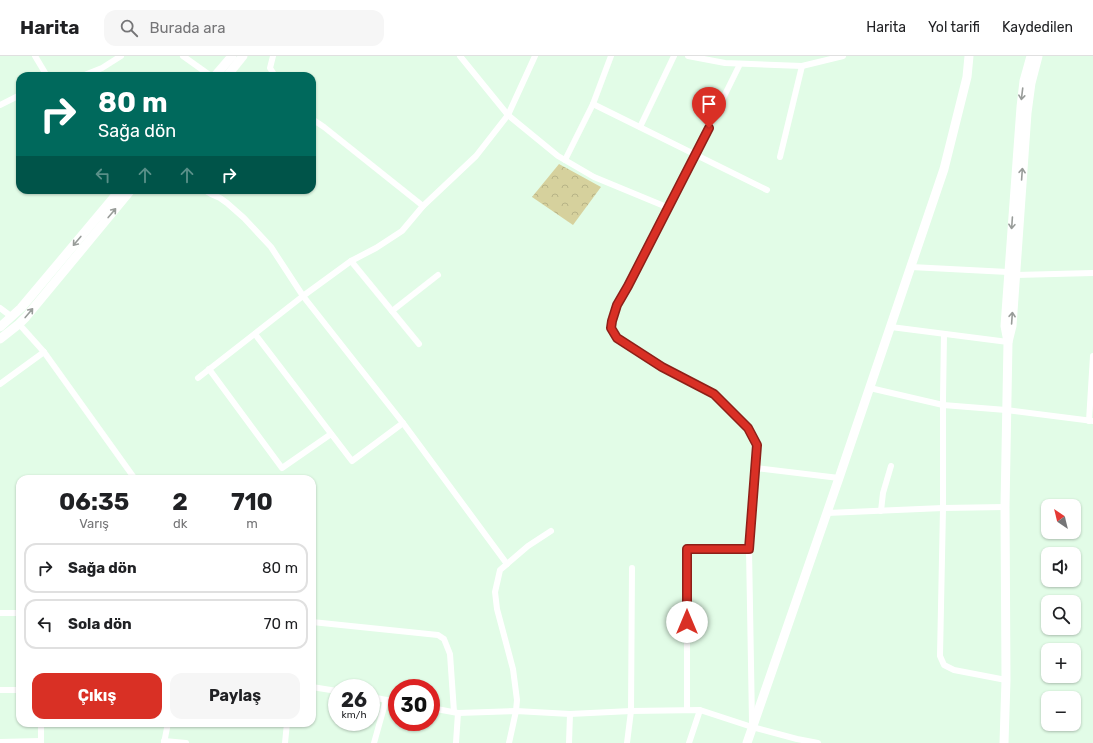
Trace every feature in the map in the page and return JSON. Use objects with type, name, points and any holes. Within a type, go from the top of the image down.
[{"type":"street","points":[[35,56],[45,72]]},
{"type":"street","points":[[92,72],[102,68],[121,56]]},
{"type":"street","points":[[183,56],[205,72]]},
{"type":"street","points":[[218,72],[232,56]]},
{"type":"street","points":[[229,72],[243,56]]},
{"type":"street","points":[[272,72],[270,68],[273,56]]},
{"type":"street","points":[[460,56],[508,115],[558,156],[594,177],[669,208]]},
{"type":"street","points":[[198,378],[351,261],[376,248],[402,231],[423,206],[476,156],[508,115],[535,56]]},
{"type":"street","points":[[565,160],[593,104],[611,56]]},
{"type":"street","points":[[640,127],[674,56]]},
{"type":"street","points":[[688,56],[725,63],[802,66],[843,56]]},
{"type":"street","points":[[747,743],[840,478],[944,169],[967,77],[969,56]]},
{"type":"street","points":[[1012,273],[1021,107],[1024,81],[1031,56]]},
{"type":"street","points":[[1004,743],[1006,680],[1005,508],[1008,342],[1005,326],[1012,273],[1027,113],[1031,83],[1038,56]]},
{"type":"street","points":[[740,64],[669,208],[617,305],[611,328],[617,338],[662,367],[714,394],[748,428],[757,445],[749,549],[752,727]]},
{"type":"street","points":[[780,158],[802,66]]},
{"type":"street","points":[[0,105],[16,97]]},
{"type":"street","points":[[593,104],[766,190]]},
{"type":"street","points":[[316,122],[423,206]]},
{"type":"street","points":[[0,327],[21,308],[117,194]]},
{"type":"street","points":[[0,340],[19,324],[128,194]]},
{"type":"street","points":[[211,194],[220,198],[244,218],[271,247],[304,296],[403,423],[507,564]]},
{"type":"street","points":[[351,261],[419,344]]},
{"type":"street","points":[[911,267],[1012,273],[1093,273]]},
{"type":"street","points":[[392,311],[438,275]]},
{"type":"street","points":[[0,308],[12,317],[44,352],[132,475]]},
{"type":"street","points":[[891,327],[1008,342]]},
{"type":"street","points":[[255,334],[352,461],[403,423]]},
{"type":"street","points":[[944,334],[940,656],[944,664],[954,670],[1006,680]]},
{"type":"street","points":[[0,384],[44,352]]},
{"type":"street","points":[[870,388],[943,405],[1006,410],[1091,421],[1093,356]]},
{"type":"street","points":[[209,369],[282,468],[331,434]]},
{"type":"street","points":[[881,511],[883,494],[891,466]]},
{"type":"street","points":[[756,468],[840,478]]},
{"type":"street","points":[[827,513],[943,508],[1005,508]]},
{"type":"street","points":[[509,743],[517,700],[512,669],[497,609],[495,592],[500,570],[528,546],[551,532]]},
{"type":"street","points":[[687,710],[687,549],[749,549]]},
{"type":"street","points":[[627,743],[631,711],[632,568]]},
{"type":"street","points":[[0,613],[16,613]]},
{"type":"street","points":[[316,622],[438,635],[444,639],[450,654],[456,712],[456,743]]},
{"type":"street","points":[[316,688],[328,690]]},
{"type":"street","points":[[0,690],[16,690]]},
{"type":"street","points":[[374,743],[386,700],[380,699]]},
{"type":"street","points":[[440,709],[456,712],[516,711],[570,714],[700,710],[752,727],[818,743]]},
{"type":"street","points":[[689,743],[700,710]]},
{"type":"street","points":[[569,743],[570,714]]},
{"type":"street","points":[[0,742],[41,742],[41,727]]},
{"type":"street","points":[[167,727],[164,742],[186,743]]},
{"type":"street","points":[[285,743],[287,727]]},
{"type":"green space","points":[[559,164],[601,187],[573,225],[532,197]]},
{"type":"route","points":[[687,622],[687,549],[749,549],[757,445],[748,428],[714,394],[662,367],[617,338],[611,328],[617,305],[669,208],[709,128]]}]
